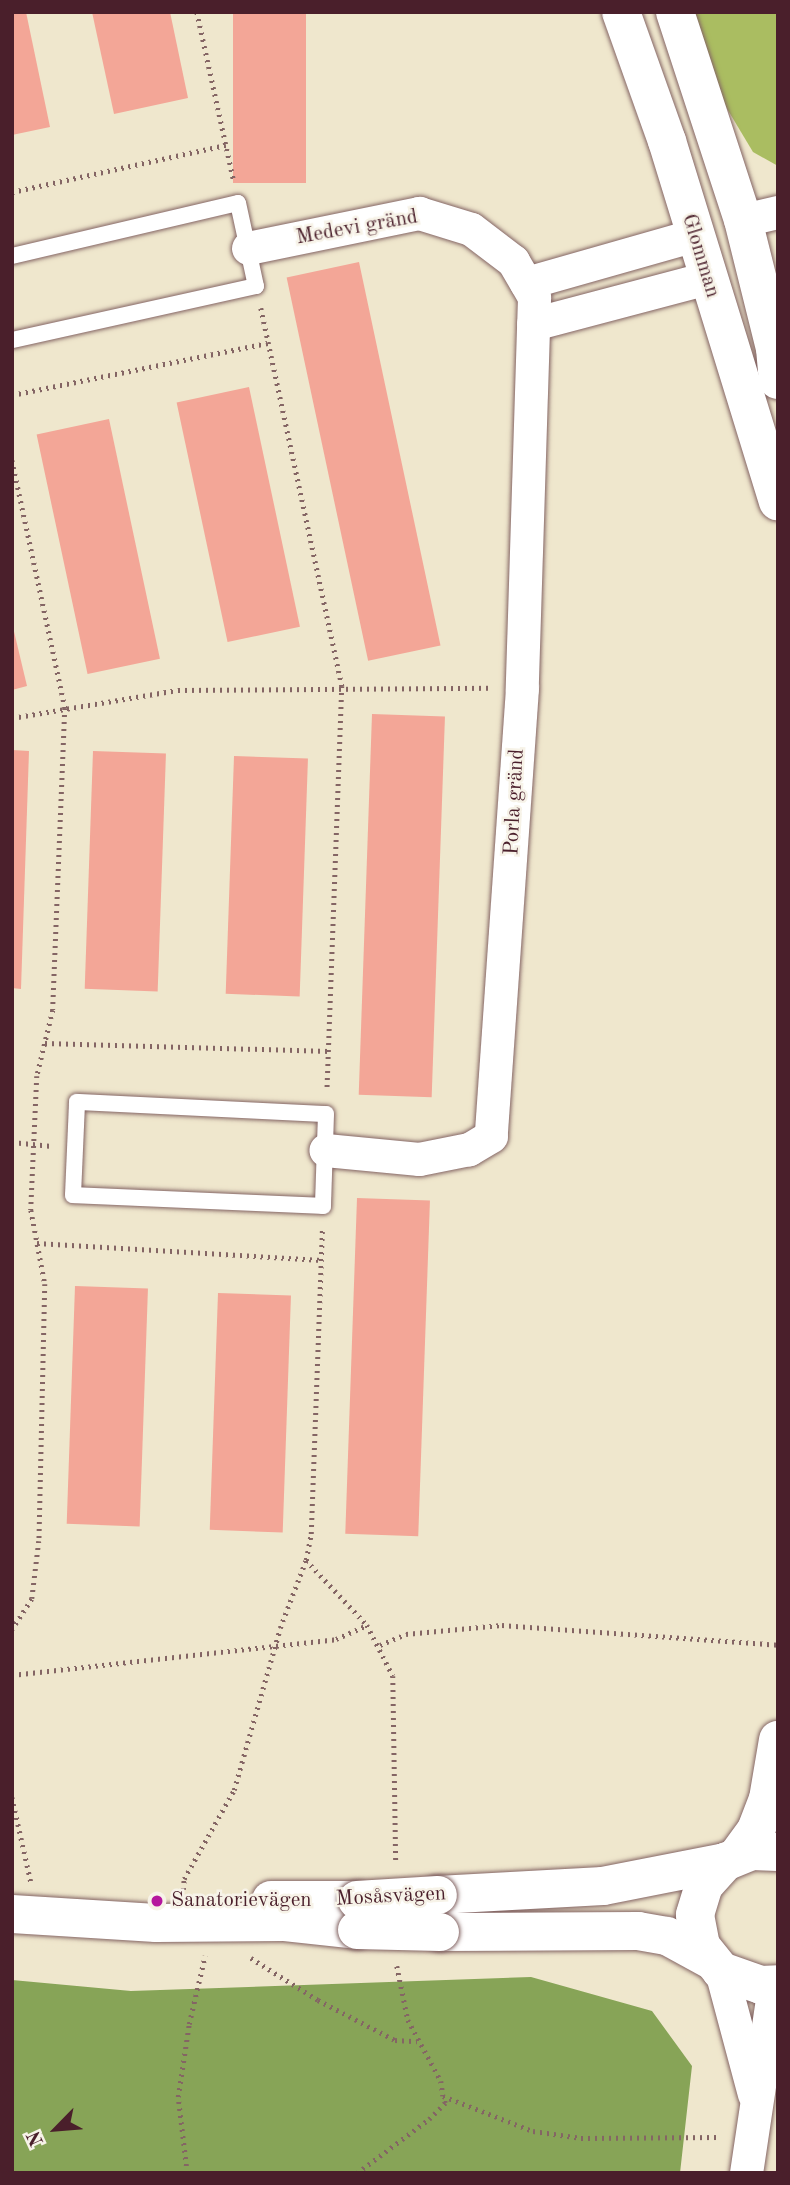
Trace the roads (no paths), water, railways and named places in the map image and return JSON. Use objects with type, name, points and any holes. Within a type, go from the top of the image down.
[{"type":"main road","name":"Glomman","points":[[621,12],[667,141],[707,278],[778,500]]},
{"type":"main road","points":[[675,12],[760,216],[778,380]]},
{"type":"main road","points":[[694,235],[760,216]]},
{"type":"main road","points":[[707,278],[766,259]]},
{"type":"main road","points":[[715,1965],[696,1931],[697,1899],[713,1872],[731,1858],[756,1830],[768,1800],[778,1740]]},
{"type":"main road","name":"Mosåsvägen","points":[[439,1913],[603,1886],[731,1858],[778,1852]]},
{"type":"main road","name":"Mosåsvägen","points":[[20,1910],[156,1923],[285,1922],[357,1915],[439,1913],[638,1931],[667,1936],[734,1979],[776,1984]]},
{"type":"street","name":"Medevi gränd","points":[[248,248],[419,213],[471,229],[513,261],[531,301]]},
{"type":"street","points":[[531,301],[694,235]]},
{"type":"street","points":[[531,301],[707,278]]},
{"type":"street","name":"Porla gränd","points":[[325,1150],[419,1159],[469,1149],[491,1136],[522,688],[531,301]]},
{"type":"street","points":[[715,1965],[768,2111]]},
{"type":"street","points":[[746,2173],[768,2111],[776,1984]]},
{"type":"lane","points":[[12,256],[238,203],[256,286],[12,340]]},
{"type":"lane","points":[[77,1102],[326,1114],[325,1150],[323,1206],[73,1195],[77,1102]]},
{"type":"place","name":"Sanatorievägen","points":[[157,1901]]}]
